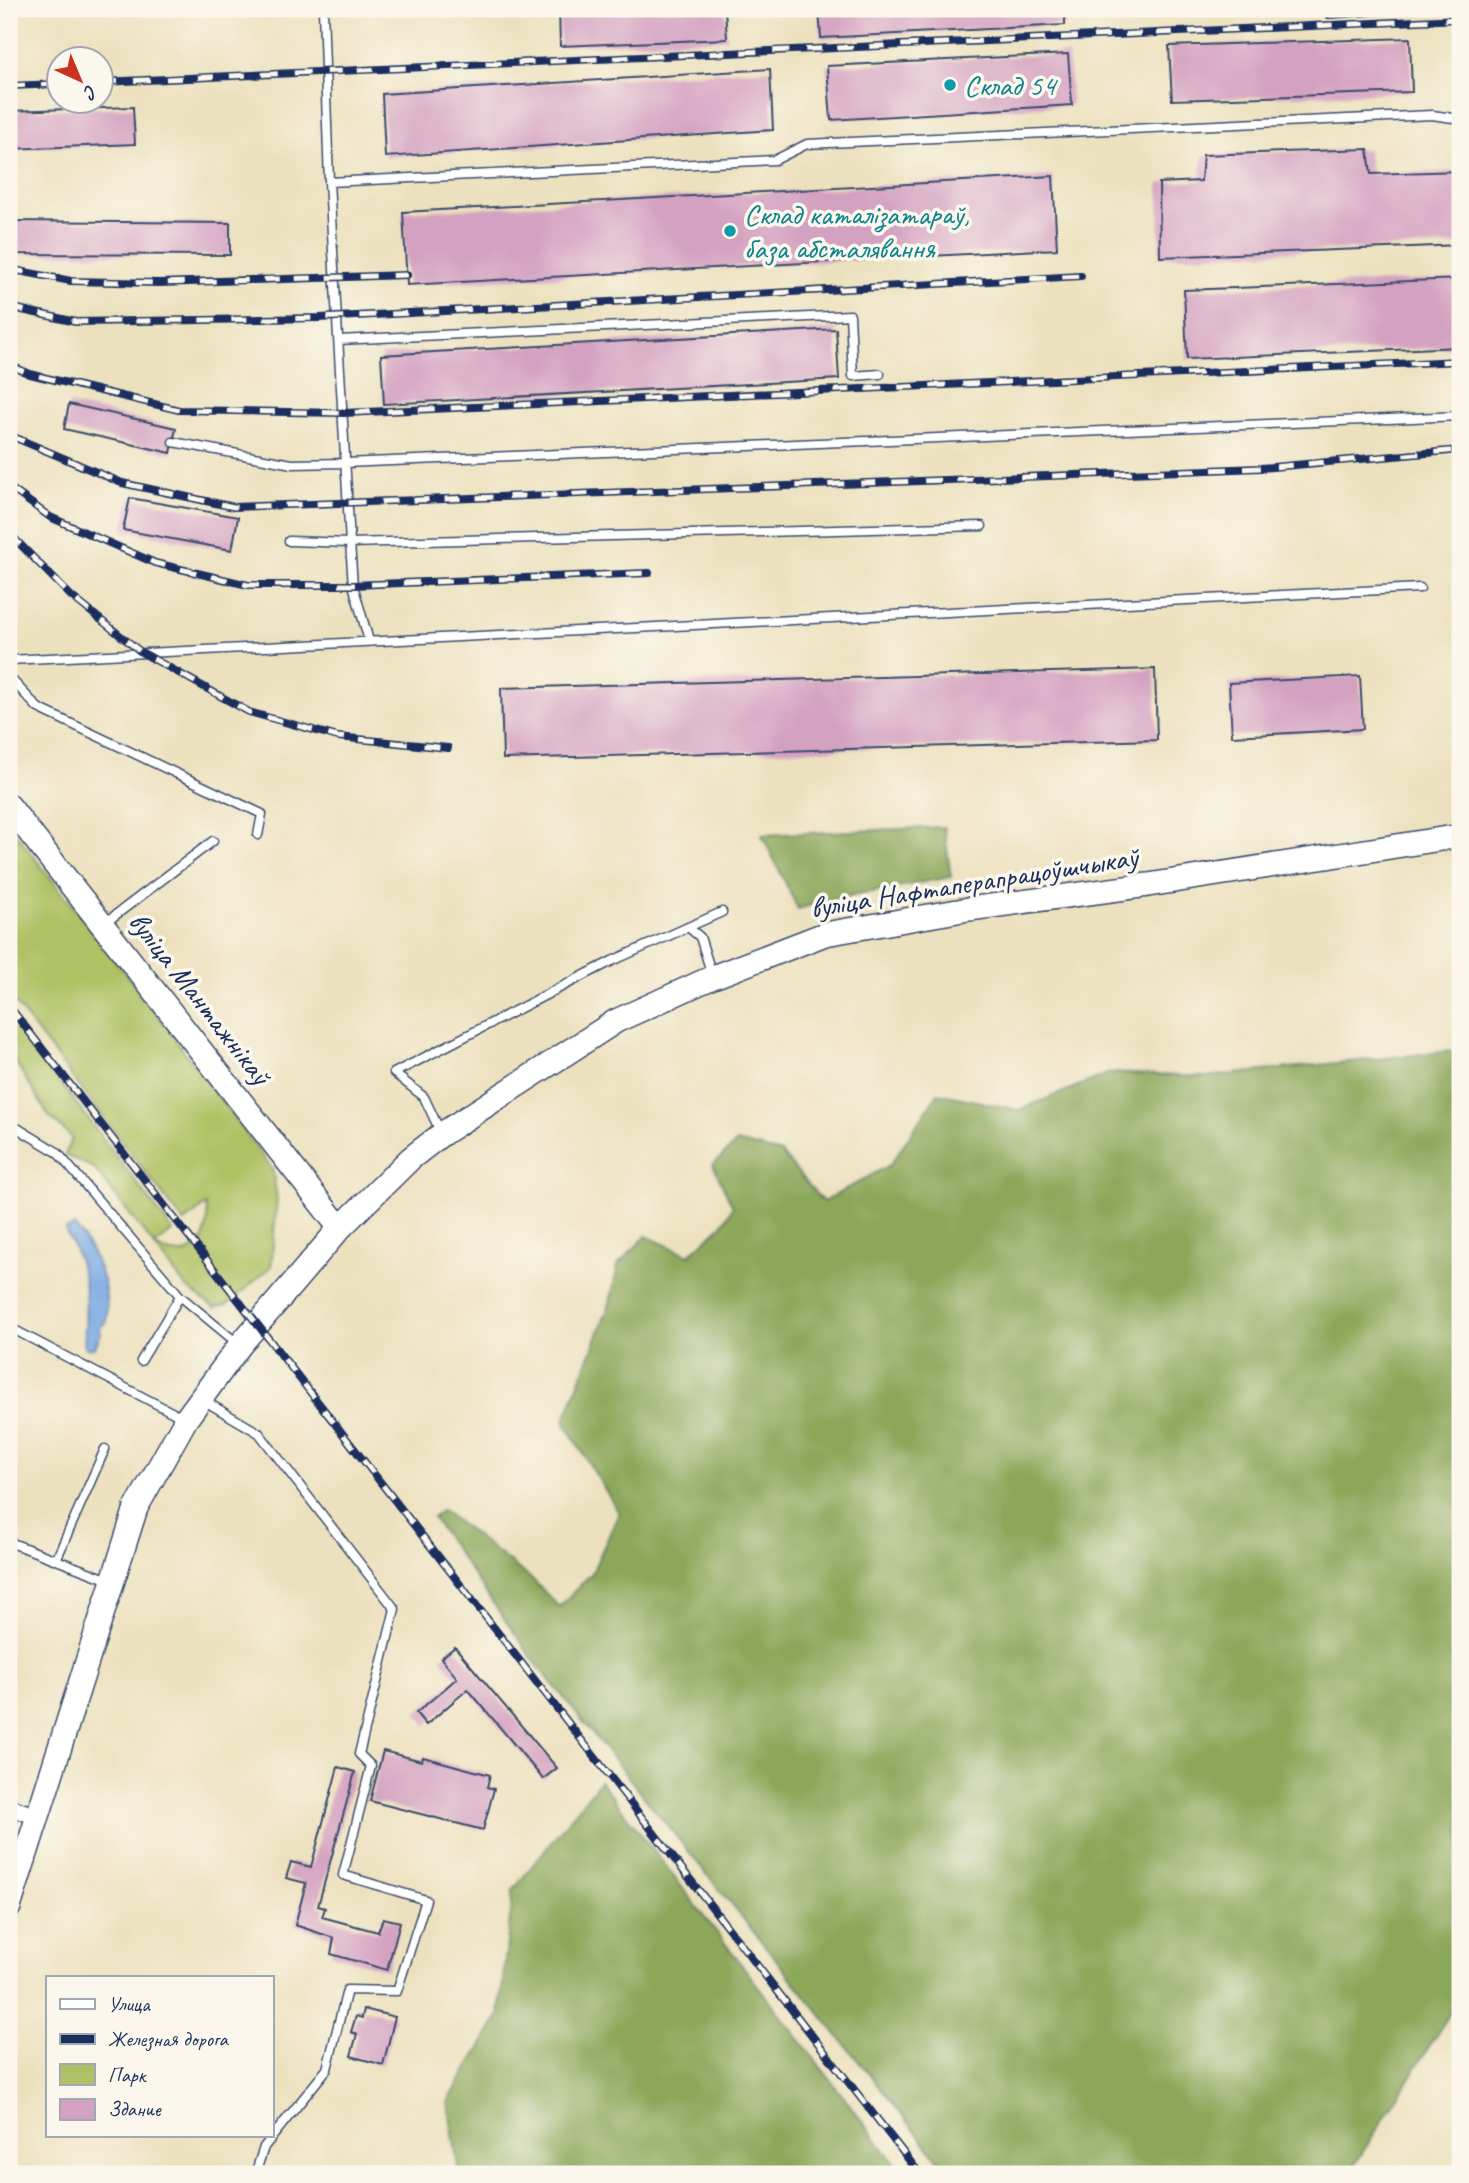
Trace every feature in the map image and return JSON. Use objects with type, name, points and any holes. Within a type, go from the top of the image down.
[{"type":"main road","name":"вуліца Мантажнікаў","points":[[9,806],[340,1228]]},
{"type":"main road","name":"вуліца Нафтаперапрацоўшчыкаў","points":[[9,1908],[36,1816],[136,1508],[186,1419],[240,1345],[340,1228],[411,1158],[442,1133],[616,1021],[712,978],[825,933],[1460,836]]},
{"type":"street","points":[[9,1807],[36,1816]]},
{"type":"lane","points":[[323,9],[328,181],[344,463],[353,585],[369,641]]},
{"type":"lane","points":[[328,181],[775,160],[807,144],[1432,115],[1460,119]]},
{"type":"lane","points":[[339,340],[850,315],[853,376],[880,374]]},
{"type":"lane","points":[[173,442],[292,464],[344,463],[1460,416]]},
{"type":"lane","points":[[289,541],[350,543],[982,526]]},
{"type":"lane","points":[[9,660],[1420,589]]},
{"type":"lane","points":[[9,677],[38,708],[262,814],[258,835]]},
{"type":"lane","points":[[103,925],[213,841]]},
{"type":"lane","points":[[442,1133],[424,1097],[394,1073],[589,972],[722,912]]},
{"type":"lane","points":[[688,927],[700,937],[712,978]]},
{"type":"lane","points":[[9,1128],[17,1128],[57,1152],[180,1296],[240,1345]]},
{"type":"lane","points":[[141,1361],[180,1296]]},
{"type":"lane","points":[[9,1326],[186,1419]]},
{"type":"lane","points":[[201,1398],[259,1433],[395,1609],[359,1754],[371,1766],[343,1875],[426,1900],[397,1991],[347,1990],[327,2069],[273,2136]]},
{"type":"lane","points":[[56,1560],[105,1449]]},
{"type":"lane","points":[[9,1542],[112,1581]]},
{"type":"lane","points":[[255,2174],[264,2147],[271,2138]]},
{"type":"green space","points":[[9,825],[131,980],[272,1169],[277,1198],[271,1267],[228,1304],[215,1308],[187,1288],[155,1246],[178,1254],[196,1247],[206,1230],[206,1205],[184,1222],[9,995]]},
{"type":"green space","points":[[944,827],[951,877],[828,900],[798,909],[762,835]]},
{"type":"green space","points":[[9,1015],[173,1231],[154,1246],[94,1168],[65,1155],[72,1138],[49,1116],[9,1052]]},
{"type":"green space","points":[[1460,1050],[1460,1997],[1349,2174],[950,2174],[534,1661],[433,1518],[442,1510],[534,1581],[559,1607],[592,1573],[619,1513],[564,1422],[610,1303],[618,1265],[646,1236],[689,1255],[722,1225],[733,1207],[713,1165],[737,1142],[781,1153],[823,1202],[890,1165],[938,1093],[1019,1110],[1110,1073],[1205,1077]]},
{"type":"green space","points":[[600,1781],[903,2174],[459,2174],[448,2102],[499,2016],[513,1890]]},
{"type":"water","points":[[75,1226],[95,1259],[106,1295],[106,1322],[99,1328],[101,1333],[95,1347],[89,1349],[84,1346],[85,1286],[79,1260],[65,1230]]},
{"type":"building","points":[[559,9],[725,9],[727,39],[560,46]]},
{"type":"building","points":[[819,9],[1065,9],[1065,25],[821,38]]},
{"type":"building","points":[[1166,9],[1287,9],[1287,11],[1166,16]]},
{"type":"building","points":[[1410,38],[1412,92],[1172,100],[1169,46]]},
{"type":"building","name":"Склад 54","points":[[1068,54],[1072,105],[831,120],[827,66]]},
{"type":"building","points":[[770,69],[773,130],[385,157],[382,94]]},
{"type":"building","points":[[133,107],[135,144],[9,149],[9,111],[46,110],[46,116],[116,116],[116,108]]},
{"type":"building","points":[[1368,149],[1371,174],[1460,171],[1460,245],[1160,257],[1159,183],[1201,181],[1203,155]]},
{"type":"building","name":"Склад каталізатараў, база абсталявання","points":[[1053,176],[1057,249],[407,285],[403,212]]},
{"type":"building","points":[[9,221],[230,223],[230,255],[9,254]]},
{"type":"building","points":[[1460,279],[1460,347],[1187,359],[1184,290]]},
{"type":"building","points":[[836,329],[839,379],[384,404],[381,355]]},
{"type":"building","points":[[69,404],[176,428],[171,453],[64,429]]},
{"type":"building","points":[[130,498],[238,517],[232,550],[123,530]]},
{"type":"building","points":[[1155,669],[1157,740],[503,759],[501,688]]},
{"type":"building","points":[[1360,676],[1363,729],[1232,736],[1229,683]]},
{"type":"building","points":[[455,1647],[557,1768],[543,1779],[468,1689],[426,1725],[416,1713],[457,1678],[441,1658]]},
{"type":"building","points":[[383,1751],[422,1761],[423,1757],[490,1775],[487,1787],[494,1789],[483,1830],[370,1801]]},
{"type":"building","points":[[338,1767],[355,1772],[318,1906],[325,1908],[322,1917],[378,1932],[383,1918],[400,1922],[387,1970],[331,1954],[334,1938],[295,1925],[306,1883],[286,1878],[291,1862],[311,1867]]},
{"type":"building","points":[[364,2009],[395,2017],[383,2065],[351,2056],[357,2034],[351,2032],[356,2016],[362,2018]]},
{"type":"railway","points":[[1329,15],[1416,9]]},
{"type":"railway","points":[[116,81],[1460,19]]},
{"type":"railway","points":[[9,86],[46,85]]},
{"type":"railway","points":[[9,269],[71,281],[159,283],[407,275]]},
{"type":"railway","points":[[9,307],[76,322],[319,318],[1081,276]]},
{"type":"railway","points":[[9,365],[30,374],[179,410],[344,413],[1460,361]]},
{"type":"railway","points":[[9,435],[122,483],[234,507],[1261,468],[1460,450]]},
{"type":"railway","points":[[9,487],[50,517],[155,563],[248,585],[353,585],[649,573]]},
{"type":"railway","points":[[9,533],[71,596],[141,652],[249,712],[338,737],[448,748]]},
{"type":"railway","points":[[9,1006],[920,2174]]},
{"type":"place","name":"Склад 54","points":[[950,85]]},
{"type":"place","name":"Склад каталізатараў, база абсталявання","points":[[730,231]]}]
